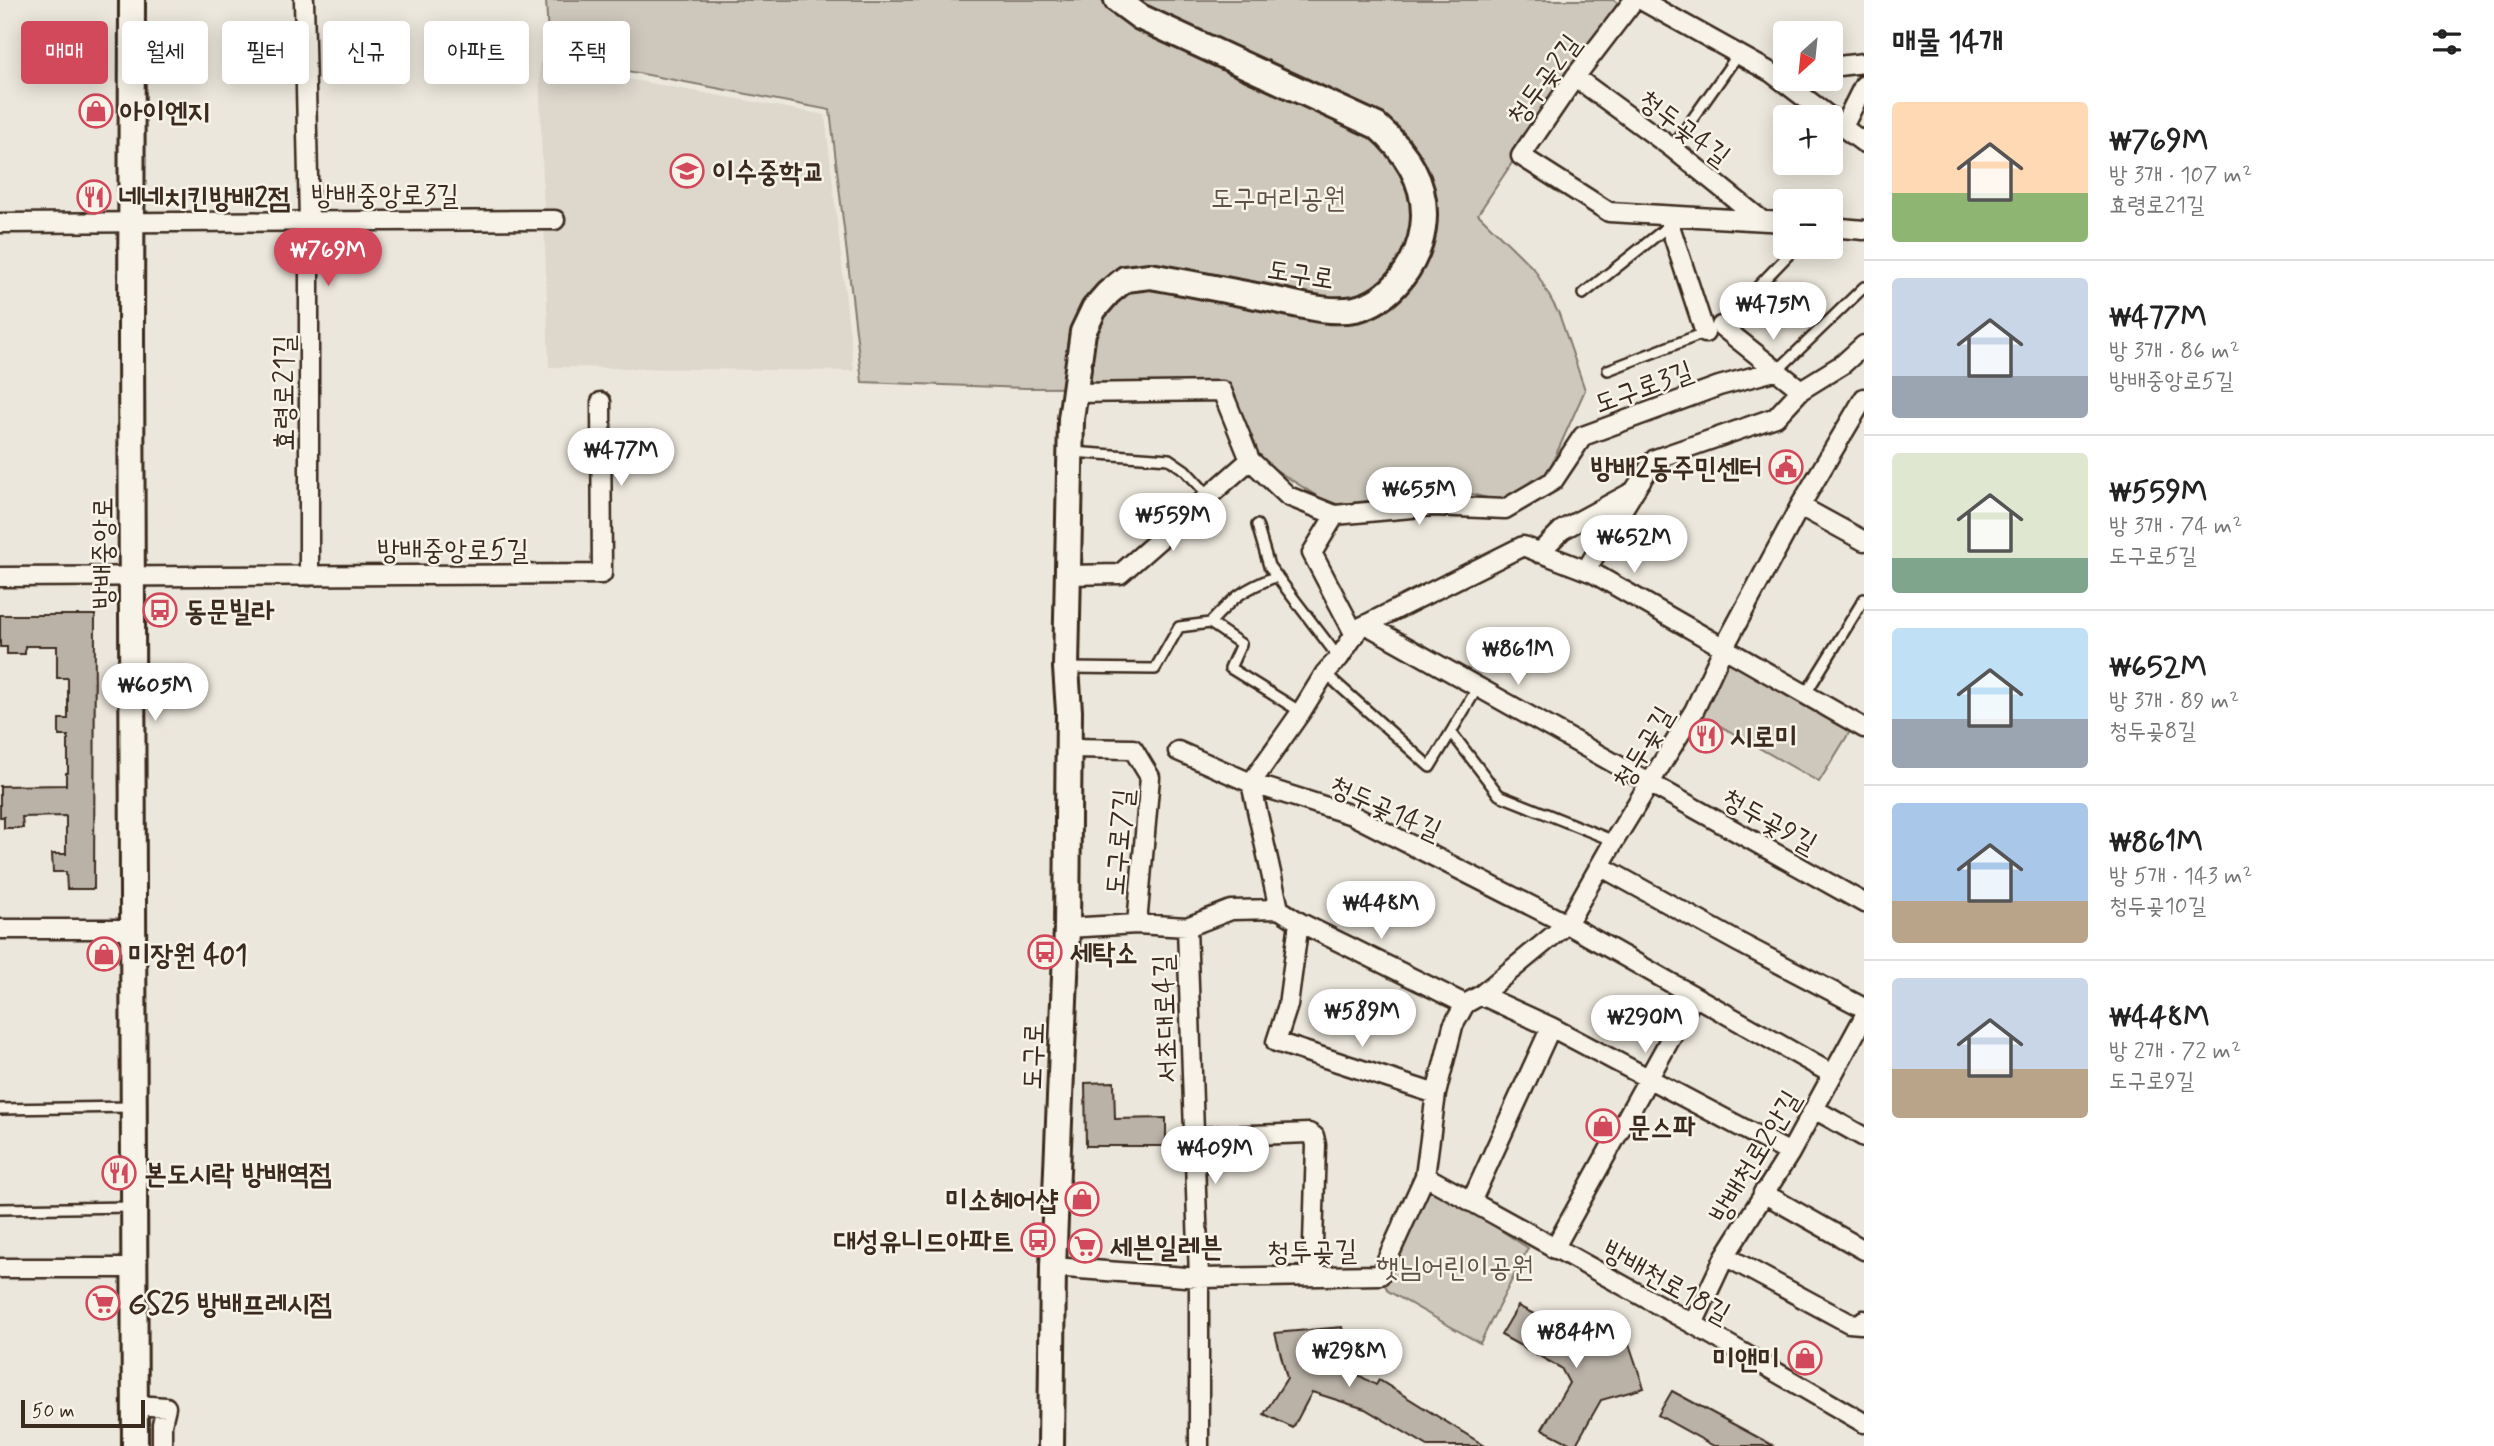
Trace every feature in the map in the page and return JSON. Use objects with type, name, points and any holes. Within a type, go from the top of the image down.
[{"type":"street","name":"방배중앙로","points":[[132,0],[135,1446]]},
{"type":"street","name":"효령로21길","points":[[304,0],[309,221],[309,576]]},
{"type":"street","name":"도구로","points":[[1051,1446],[1054,1268],[1067,928],[1069,748],[1066,668],[1071,452],[1083,332],[1094,309],[1108,293],[1125,279],[1150,276],[1327,310],[1359,308],[1386,292],[1409,269],[1422,240],[1425,201],[1419,180],[1394,141],[1377,126],[1140,18],[1117,0]]},
{"type":"street","name":"청두곶2길","points":[[1634,0],[1521,156],[1609,212],[1675,221]]},
{"type":"street","points":[[1641,0],[1773,70]]},
{"type":"street","points":[[1843,65],[1864,63]]},
{"type":"street","name":"청두곶4길","points":[[1575,78],[1672,148],[1760,219]]},
{"type":"street","points":[[1843,111],[1864,85]]},
{"type":"street","points":[[1800,91],[1816,105]]},
{"type":"street","points":[[1843,127],[1864,143]]},
{"type":"street","name":"방배중앙로3길","points":[[0,223],[555,219]]},
{"type":"street","points":[[1773,221],[1675,221],[1713,329],[1778,370],[1801,390]]},
{"type":"street","points":[[1843,228],[1864,230]]},
{"type":"street","points":[[1586,570],[1655,459],[1776,417],[1801,390],[1843,364],[1864,345]]},
{"type":"street","name":"도구로3길","points":[[1075,393],[1222,391],[1250,460],[1288,496],[1335,515],[1433,506],[1505,509],[1553,481],[1583,436],[1719,386],[1778,370]]},
{"type":"street","name":"청두곶길","points":[[1054,1268],[1199,1278],[1380,1275],[1425,1176],[1436,1094],[1453,1027],[1473,999],[1567,924],[1614,841],[1694,712],[1723,649],[1800,506],[1864,398]]},
{"type":"street","name":"방배중앙로5길","points":[[0,578],[602,574],[601,402]]},
{"type":"street","points":[[1068,575],[1121,574],[1250,460]]},
{"type":"street","points":[[1539,552],[1562,530],[1634,491]]},
{"type":"street","points":[[1800,506],[1864,541]]},
{"type":"street","points":[[1335,515],[1312,553],[1361,630]]},
{"type":"street","points":[[1279,909],[1251,783],[1325,673],[1361,630],[1523,546],[1586,570],[1864,728]]},
{"type":"street","name":"청두곶9길","points":[[1361,630],[1478,687],[1864,903]]},
{"type":"street","name":"도구로7길","points":[[1069,748],[1133,750],[1150,777],[1137,924]]},
{"type":"street","name":"청두곶14길","points":[[1178,751],[1251,783],[1352,815],[1567,924],[1832,1074]]},
{"type":"street","points":[[1600,866],[1864,1008]]},
{"type":"street","points":[[1067,928],[1137,924],[1188,927],[1231,910],[1279,909],[1299,922],[1473,999],[1550,1027],[1790,1153]]},
{"type":"street","points":[[1299,922],[1288,1005],[1276,1042],[1436,1094]]},
{"type":"street","name":"서초대로4길","points":[[1188,927],[1199,1278],[1199,1446]]},
{"type":"street","points":[[0,929],[134,929]]},
{"type":"street","points":[[1554,1249],[1695,996]]},
{"type":"street","name":"방배천로2안길","points":[[1693,1324],[1726,1256],[1790,1153],[1864,1017]]},
{"type":"street","points":[[1471,1202],[1550,1027]]},
{"type":"street","points":[[1814,1109],[1864,1137]]},
{"type":"street","points":[[1194,1137],[1309,1133],[1314,1136],[1316,1145],[1312,1276]]},
{"type":"street","name":"방배천로18길","points":[[1425,1176],[1693,1324],[1864,1423]]},
{"type":"street","points":[[1763,1193],[1864,1250]]},
{"type":"street","points":[[1726,1256],[1849,1323],[1861,1324],[1864,1320]]},
{"type":"street","points":[[0,1268],[134,1268]]},
{"type":"street","points":[[135,1405],[166,1407],[162,1424],[162,1446]]},
{"type":"lane","points":[[1672,148],[1739,53]]},
{"type":"lane","points":[[1583,294],[1675,221]]},
{"type":"lane","points":[[1608,370],[1713,329],[1784,259]]},
{"type":"lane","points":[[1778,370],[1864,287]]},
{"type":"lane","points":[[1071,452],[1169,459],[1185,470],[1209,496]]},
{"type":"lane","points":[[1257,525],[1269,566],[1339,658]]},
{"type":"lane","points":[[1210,624],[1233,598],[1246,588],[1277,576]]},
{"type":"lane","points":[[1805,695],[1864,599]]},
{"type":"lane","points":[[1066,668],[1155,669],[1179,627],[1210,624],[1241,644],[1230,668],[1301,712]]},
{"type":"lane","points":[[1325,673],[1430,767],[1478,687]]},
{"type":"lane","points":[[1451,732],[1499,795],[1614,841]]},
{"type":"lane","points":[[0,1109],[134,1107]]},
{"type":"lane","points":[[0,1209],[134,1207]]},
{"type":"shaded area","name":"이수중학교","points":[[539,63],[543,64],[543,84],[630,84],[630,80],[825,115],[854,371],[549,367]]},
{"type":"green space","name":"도구머리공원","points":[[546,0],[1613,0],[1618,3],[1478,214],[1535,270],[1559,314],[1585,390],[1545,479],[1508,503],[1459,491],[1331,505],[1260,460],[1226,387],[1025,388],[862,382],[830,110],[630,72],[630,21],[547,21]]},
{"type":"green space","points":[[1723,649],[1855,723],[1819,782],[1694,711]]},
{"type":"green space","name":"햇님어린이공원","points":[[1427,1182],[1528,1248],[1480,1343],[1388,1291],[1380,1275]]},
{"type":"building","points":[[0,615],[95,615],[94,889],[67,889],[66,872],[53,872],[52,854],[66,854],[66,816],[22,817],[23,828],[4,828],[4,817],[0,817],[0,786],[66,785],[68,736],[59,736],[59,719],[68,719],[68,678],[57,678],[57,646],[25,646],[25,654],[7,654],[7,647],[0,647]]},
{"type":"building","points":[[1114,1082],[1115,1119],[1166,1118],[1166,1146],[1086,1146],[1085,1083]]},
{"type":"building","points":[[1518,1306],[1591,1343],[1628,1341],[1644,1388],[1601,1400],[1575,1446],[1542,1429],[1569,1383],[1561,1368],[1501,1335]]},
{"type":"building","points":[[1342,1327],[1350,1370],[1376,1385],[1379,1380],[1485,1446],[1428,1446],[1365,1409],[1312,1392],[1293,1428],[1264,1414],[1287,1378],[1275,1333]]},
{"type":"building","points":[[1672,1391],[1774,1446],[1714,1446],[1658,1415]]},
{"type":"place","name":"아이엔지","points":[[96,111]]},
{"type":"place","name":"이수중학교","points":[[687,171]]},
{"type":"place","name":"네네치킨방배2점","points":[[94,197]]},
{"type":"place","name":"방배2동주민센터","points":[[1786,467]]},
{"type":"place","name":"동문빌라","points":[[160,610]]},
{"type":"place","name":"시로미","points":[[1706,736]]},
{"type":"place","name":"세탁소","points":[[1045,952]]},
{"type":"place","name":"미장원 401","points":[[104,954]]},
{"type":"place","name":"문스파","points":[[1603,1126]]},
{"type":"place","name":"본도시락 방배역점","points":[[119,1173]]},
{"type":"place","name":"미소헤어샵","points":[[1082,1199]]},
{"type":"place","name":"대성유니드아파트","points":[[1038,1240]]},
{"type":"place","name":"세븐일레븐","points":[[1085,1246]]},
{"type":"place","name":"GS25 방배프레시점","points":[[103,1303]]},
{"type":"place","name":"미앤미","points":[[1805,1358]]}]
